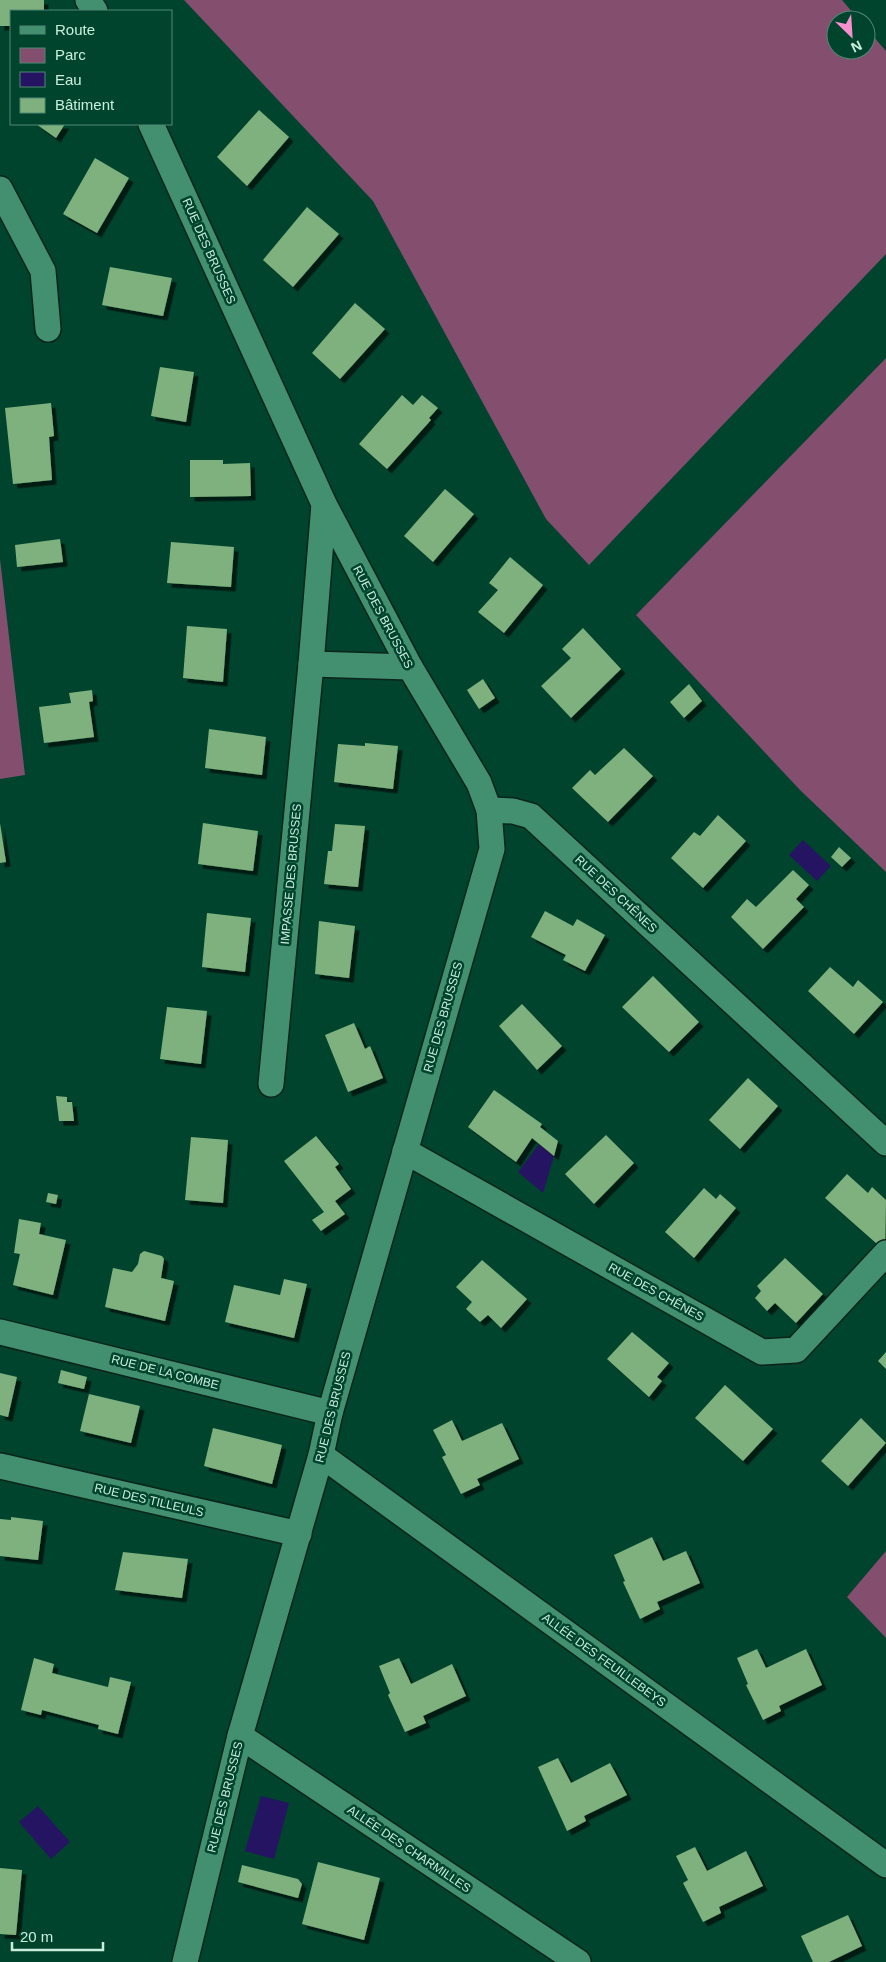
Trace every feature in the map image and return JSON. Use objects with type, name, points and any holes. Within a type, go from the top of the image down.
[{"type":"street","name":"RUE DES BRUSSES","points":[[152,125],[324,504],[410,667],[479,783],[490,810],[492,849],[330,1413],[321,1455],[240,1736],[185,1962]]},
{"type":"street","points":[[0,189],[43,271],[48,329]]},
{"type":"street","name":"IMPASSE DES BRUSSES","points":[[271,1084],[311,664],[324,504]]},
{"type":"street","points":[[311,664],[410,667]]},
{"type":"street","name":"RUE DES CHÊNES","points":[[490,810],[513,811],[530,816],[886,1143]]},
{"type":"street","name":"RUE DES CHÊNES","points":[[405,1151],[762,1352],[796,1350],[886,1253]]},
{"type":"street","name":"RUE DE LA COMBE","points":[[0,1332],[330,1413]]},
{"type":"street","name":"ALLÉE DES FEUILLEBEYS","points":[[321,1455],[886,1865]]},
{"type":"street","name":"RUE DES TILLEULS","points":[[0,1466],[298,1534]]},
{"type":"street","name":"ALLÉE DES CHARMILLES","points":[[240,1736],[578,1962]]},
{"type":"green space","points":[[184,0],[842,0],[850,10],[826,10],[826,60],[876,60],[876,40],[886,51],[886,254],[589,565],[546,519],[373,201]]},
{"type":"green space","points":[[886,358],[886,872],[800,790],[636,615]]},
{"type":"green space","points":[[0,559],[25,775],[0,779]]},
{"type":"green space","points":[[886,1551],[886,1638],[847,1597]]},
{"type":"water","points":[[803,840],[831,866],[817,881],[789,855]]},
{"type":"water","points":[[540,1143],[554,1156],[543,1193],[518,1172]]},
{"type":"water","points":[[261,1796],[289,1803],[274,1859],[245,1851]]},
{"type":"water","points":[[38,1806],[70,1842],[51,1859],[19,1822]]},
{"type":"building","points":[[0,0],[44,0],[44,10],[10,10],[10,26],[0,26]]},
{"type":"building","points":[[259,110],[289,137],[247,186],[217,157]]},
{"type":"building","points":[[37,125],[64,125],[56,138]]},
{"type":"building","points":[[95,158],[129,178],[97,233],[63,214]]},
{"type":"building","points":[[307,207],[339,234],[293,287],[263,260]]},
{"type":"building","points":[[110,267],[172,278],[163,316],[102,305]]},
{"type":"building","points":[[355,303],[385,329],[340,379],[312,353]]},
{"type":"building","points":[[160,367],[194,372],[186,422],[151,416]]},
{"type":"building","points":[[402,395],[413,405],[422,395],[438,408],[429,418],[431,420],[387,469],[359,444]]},
{"type":"building","points":[[51,403],[54,436],[49,437],[52,480],[13,484],[5,408]]},
{"type":"building","points":[[190,460],[223,460],[223,464],[250,463],[251,496],[190,497]]},
{"type":"building","points":[[445,489],[474,514],[433,562],[404,536]]},
{"type":"building","points":[[60,539],[63,562],[17,567],[15,545]]},
{"type":"building","points":[[171,542],[234,547],[231,587],[167,583]]},
{"type":"building","points":[[510,557],[543,585],[504,633],[478,612],[498,590],[489,583]]},
{"type":"building","points":[[187,626],[227,629],[223,682],[183,678]]},
{"type":"building","points":[[583,628],[621,669],[571,718],[541,686],[571,658],[562,649]]},
{"type":"building","points":[[483,679],[495,698],[479,709],[467,690]]},
{"type":"building","points":[[689,684],[702,701],[684,718],[670,702]]},
{"type":"building","points":[[92,690],[93,701],[89,702],[94,737],[44,743],[39,707],[71,703],[69,693]]},
{"type":"building","points":[[209,729],[266,737],[262,775],[205,768]]},
{"type":"building","points":[[365,743],[398,746],[393,789],[334,782],[338,744],[365,746]]},
{"type":"building","points":[[624,748],[653,776],[608,822],[572,788],[590,770],[595,775]]},
{"type":"building","points":[[718,815],[746,841],[703,888],[671,858],[694,832],[700,836]]},
{"type":"building","points":[[0,823],[6,862],[0,863]]},
{"type":"building","points":[[203,823],[258,831],[253,871],[198,864]]},
{"type":"building","points":[[335,824],[365,826],[358,887],[324,884],[328,851],[332,851]]},
{"type":"building","points":[[839,847],[851,858],[842,867],[831,857]]},
{"type":"building","points":[[793,870],[809,885],[796,899],[804,907],[763,949],[731,917],[747,899],[756,907]]},
{"type":"building","points":[[545,911],[573,926],[577,919],[605,935],[585,971],[563,960],[566,955],[531,937]]},
{"type":"building","points":[[207,913],[251,918],[245,972],[202,967]]},
{"type":"building","points":[[319,921],[355,926],[349,978],[315,974]]},
{"type":"building","points":[[830,967],[853,987],[858,980],[883,1002],[854,1034],[808,991]]},
{"type":"building","points":[[653,976],[699,1022],[669,1052],[622,1007]]},
{"type":"building","points":[[522,1004],[562,1046],[537,1070],[499,1026]]},
{"type":"building","points":[[167,1007],[207,1011],[201,1064],[160,1059]]},
{"type":"building","points":[[354,1023],[365,1049],[370,1046],[383,1078],[348,1092],[325,1035]]},
{"type":"building","points":[[748,1078],[778,1106],[740,1149],[709,1120]]},
{"type":"building","points":[[494,1090],[542,1124],[540,1127],[558,1141],[554,1156],[532,1138],[516,1162],[468,1127]]},
{"type":"building","points":[[56,1096],[67,1097],[67,1102],[72,1102],[74,1121],[59,1121]]},
{"type":"building","points":[[606,1135],[634,1163],[594,1204],[565,1174]]},
{"type":"building","points":[[316,1136],[339,1164],[335,1167],[351,1189],[335,1201],[345,1214],[321,1231],[312,1220],[324,1212],[284,1161]]},
{"type":"building","points":[[191,1137],[228,1140],[223,1203],[185,1200]]},
{"type":"building","points":[[847,1174],[868,1193],[872,1187],[886,1200],[885,1251],[825,1198]]},
{"type":"building","points":[[704,1188],[716,1199],[720,1194],[736,1208],[694,1258],[665,1232]]},
{"type":"building","points":[[48,1193],[58,1195],[56,1204],[46,1202]]},
{"type":"building","points":[[19,1219],[41,1223],[39,1234],[66,1240],[53,1295],[13,1285],[20,1254],[14,1253]]},
{"type":"building","points":[[144,1251],[162,1256],[164,1259],[161,1278],[174,1281],[165,1321],[105,1307],[113,1268],[132,1272],[138,1264],[140,1254]]},
{"type":"building","points":[[785,1258],[823,1294],[796,1323],[775,1303],[767,1311],[755,1298],[761,1291],[757,1286]]},
{"type":"building","points":[[482,1260],[527,1299],[501,1328],[488,1315],[480,1322],[466,1309],[472,1302],[456,1287]]},
{"type":"building","points":[[284,1279],[307,1284],[294,1338],[225,1322],[234,1285],[280,1295]]},
{"type":"building","points":[[632,1332],[669,1363],[657,1377],[662,1381],[649,1397],[607,1359]]},
{"type":"building","points":[[886,1352],[886,1369],[878,1361]]},
{"type":"building","points":[[61,1370],[87,1377],[84,1389],[58,1383]]},
{"type":"building","points":[[0,1373],[17,1377],[8,1417],[0,1415]]},
{"type":"building","points":[[725,1385],[773,1429],[743,1461],[695,1418]]},
{"type":"building","points":[[89,1394],[140,1406],[131,1443],[80,1431]]},
{"type":"building","points":[[861,1418],[886,1443],[848,1486],[821,1461]]},
{"type":"building","points":[[452,1420],[462,1441],[502,1423],[519,1459],[477,1479],[480,1485],[461,1494],[442,1457],[446,1455],[433,1430]]},
{"type":"building","points":[[213,1428],[282,1445],[272,1484],[204,1466]]},
{"type":"building","points":[[11,1517],[43,1521],[38,1560],[0,1556],[0,1519],[11,1520]]},
{"type":"building","points":[[652,1537],[663,1561],[686,1551],[700,1583],[657,1602],[660,1609],[640,1619],[623,1582],[625,1581],[614,1555]]},
{"type":"building","points":[[123,1552],[188,1559],[182,1598],[115,1590]]},
{"type":"building","points":[[757,1649],[766,1668],[806,1649],[822,1685],[779,1706],[781,1711],[763,1720],[746,1685],[748,1684],[737,1658]]},
{"type":"building","points":[[34,1658],[54,1664],[52,1673],[108,1687],[110,1677],[131,1682],[118,1734],[98,1729],[99,1725],[42,1710],[41,1715],[21,1710]]},
{"type":"building","points":[[399,1658],[411,1684],[452,1664],[466,1696],[423,1716],[426,1723],[405,1732],[388,1695],[390,1693],[379,1666]]},
{"type":"building","points":[[558,1758],[571,1783],[610,1763],[627,1795],[584,1816],[586,1821],[567,1831],[538,1767]]},
{"type":"building","points":[[695,1847],[707,1871],[746,1851],[763,1886],[719,1907],[721,1913],[703,1922],[683,1883],[688,1880],[676,1856]]},
{"type":"building","points":[[318,1862],[380,1878],[364,1940],[302,1924]]},
{"type":"building","points":[[242,1865],[298,1879],[302,1884],[298,1898],[238,1882]]},
{"type":"building","points":[[0,1868],[22,1870],[16,1935],[0,1934]]},
{"type":"building","points":[[848,1915],[862,1946],[829,1962],[813,1962],[801,1936]]}]
